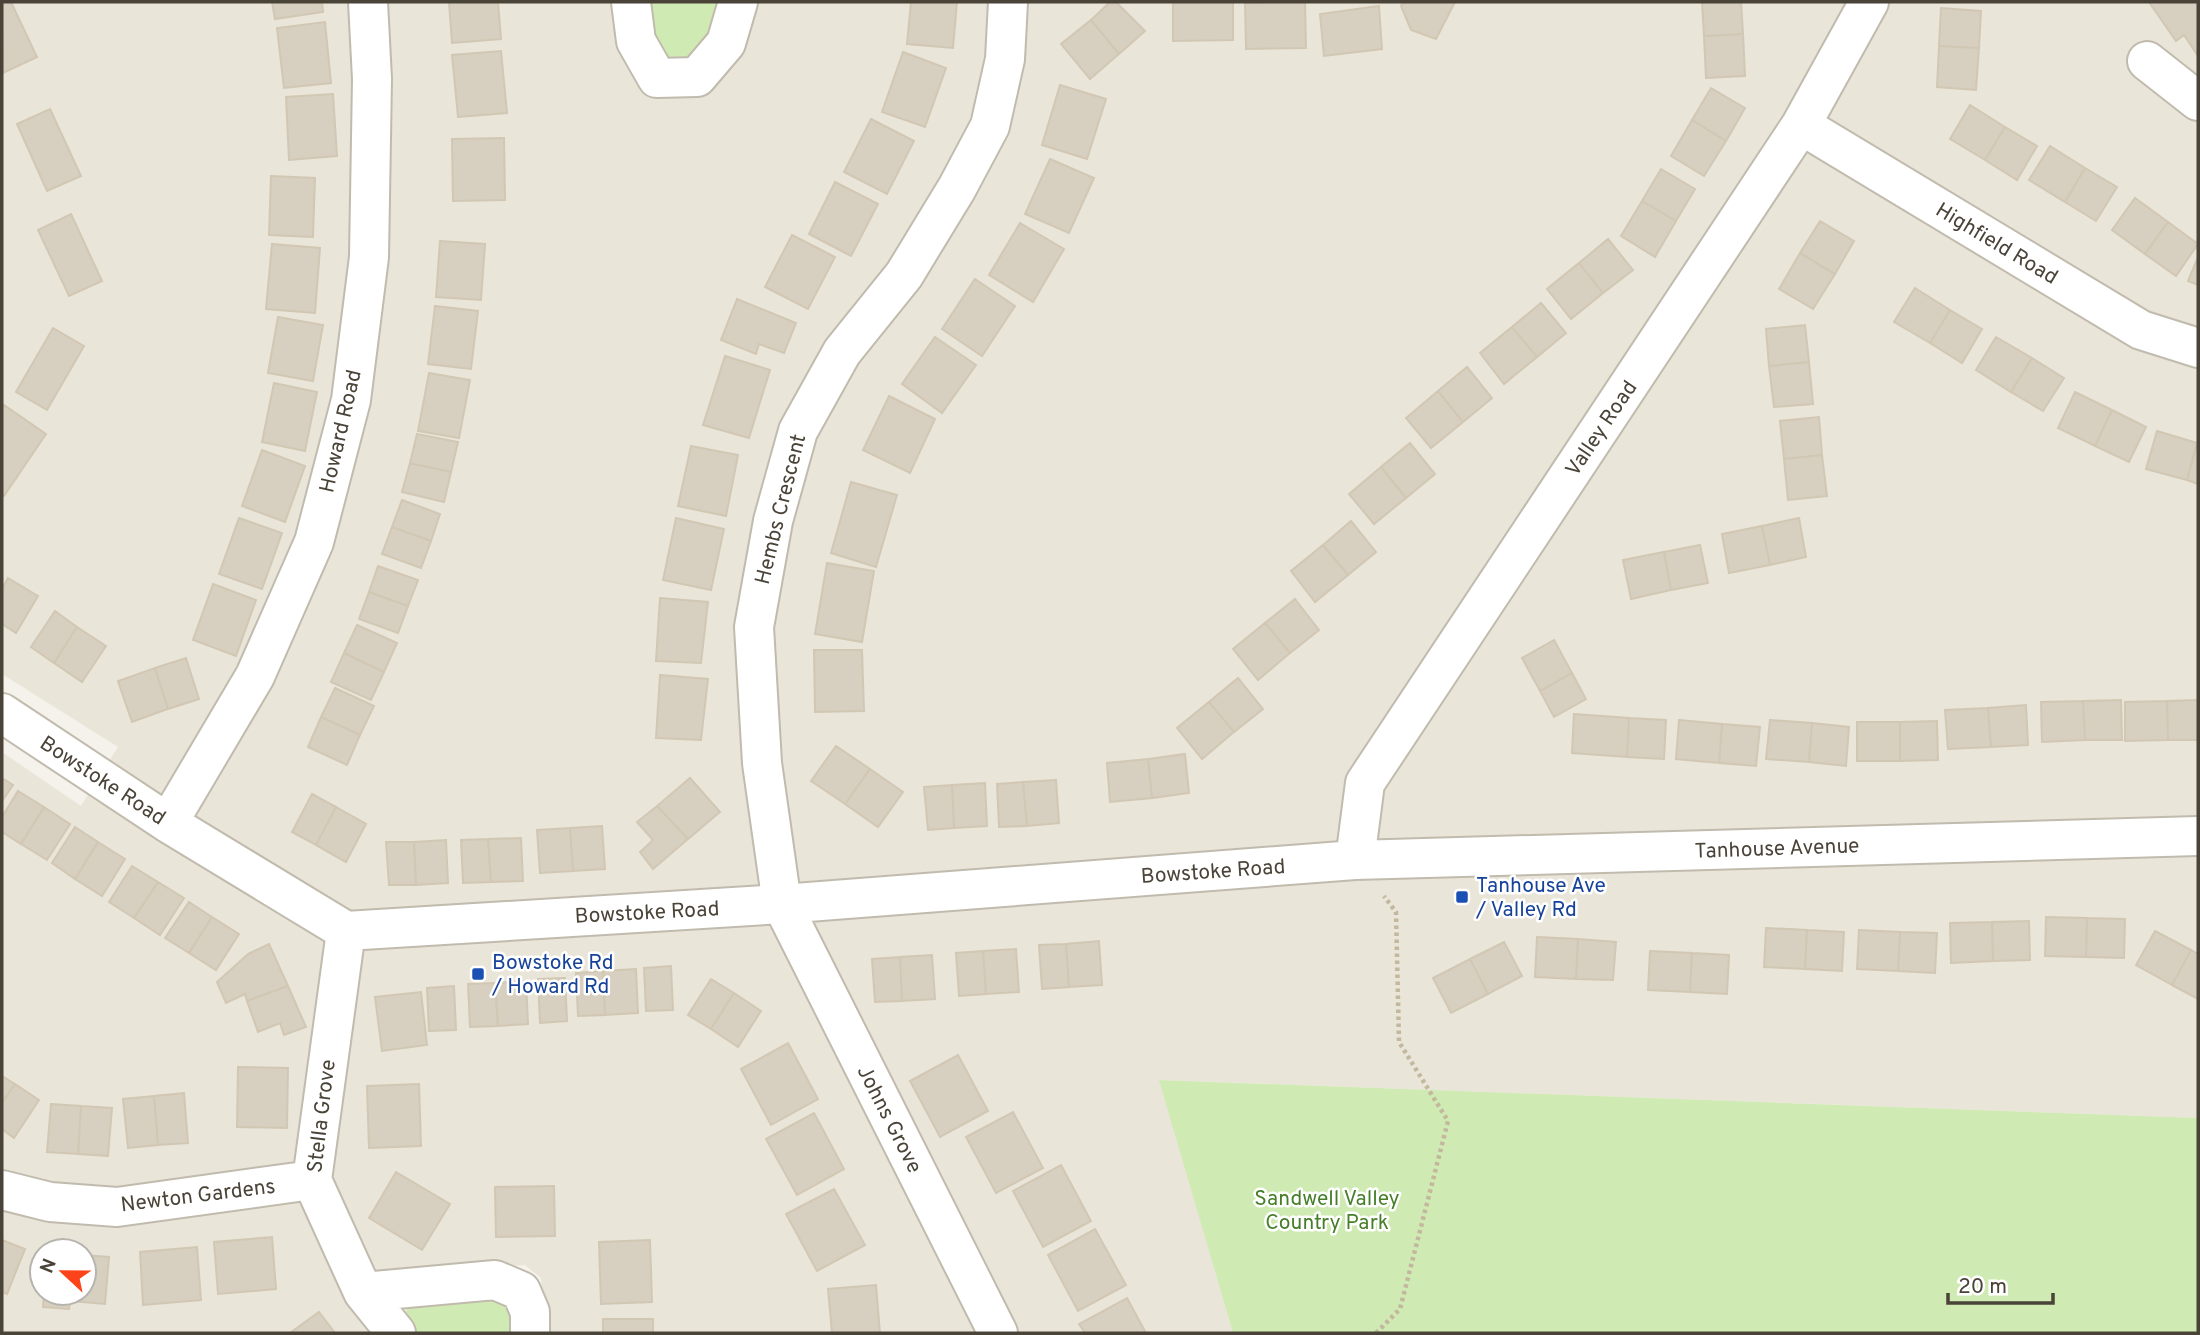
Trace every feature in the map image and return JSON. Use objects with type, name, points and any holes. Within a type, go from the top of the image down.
[{"type":"street","name":"Howard Road","points":[[168,823],[255,676],[314,542],[351,400],[369,257],[372,79],[368,2]]},
{"type":"street","points":[[631,2],[636,41],[657,78],[697,77],[726,43],[738,2]]},
{"type":"street","name":"Hembs Crescent","points":[[782,904],[762,763],[754,627],[773,521],[798,431],[842,352],[904,275],[957,188],[990,126],[1005,59],[1009,2]]},
{"type":"street","name":"Valley Road","points":[[1355,860],[1365,783],[1801,125],[1859,4]]},
{"type":"street","points":[[2147,61],[2195,117]]},
{"type":"street","name":"Highfield Road","points":[[1801,125],[2141,330],[2198,348]]},
{"type":"street","name":"Bowstoke Road","points":[[2,713],[168,823],[346,931],[782,904],[1355,860]]},
{"type":"street","name":"Tanhouse Avenue","points":[[1355,860],[2198,835]]},
{"type":"street","name":"Johns Grove","points":[[782,904],[998,1333]]},
{"type":"street","name":"Stella Grove","points":[[346,931],[312,1180],[363,1292],[396,1333]]},
{"type":"street","name":"Newton Gardens","points":[[2,1190],[50,1202],[117,1207],[312,1180]]},
{"type":"street","points":[[363,1292],[495,1280],[522,1291],[530,1311],[530,1333]]},
{"type":"path","points":[[1355,860],[1396,912],[1399,1042],[1448,1121],[1400,1309],[1376,1333]]},
{"type":"shaded area","points":[[2,2],[2198,2],[2198,1118],[1160,1080],[1233,1333],[545,1333],[541,1278],[525,1265],[337,1276],[382,1333],[2,1333],[2,752],[81,806],[118,747],[2,674]]},
{"type":"green space","points":[[645,2],[725,2],[717,32],[687,65],[663,63]]},
{"type":"green space","name":"Sandwell Valley Country Park","points":[[1159,1080],[2198,1118],[2198,1333],[1233,1333]]},
{"type":"green space","points":[[488,1299],[505,1307],[518,1333],[416,1333],[405,1319],[407,1307]]},
{"type":"building","points":[[2,2],[11,2],[37,57],[3,73]]},
{"type":"building","points":[[272,2],[322,2],[323,12],[275,19]]},
{"type":"building","points":[[449,2],[498,2],[501,39],[452,43]]},
{"type":"building","points":[[911,2],[957,2],[953,48],[907,44]]},
{"type":"building","points":[[1110,2],[1116,2],[1145,31],[1119,54],[1091,20]]},
{"type":"building","points":[[1173,2],[1233,2],[1233,40],[1173,41]]},
{"type":"building","points":[[1305,2],[1306,48],[1246,49],[1245,3]]},
{"type":"building","points":[[1403,2],[1455,2],[1436,39],[1411,30],[1401,6]]},
{"type":"building","points":[[1702,2],[1741,2],[1743,34],[1704,36]]},
{"type":"building","points":[[2149,2],[2198,2],[2198,56],[2184,35],[2176,41]]},
{"type":"building","points":[[1379,6],[1382,49],[1324,56],[1320,14]]},
{"type":"building","points":[[1941,8],[1981,11],[1979,48],[1939,46]]},
{"type":"building","points":[[1091,20],[1119,54],[1090,79],[1061,44]]},
{"type":"building","points":[[325,22],[331,83],[284,88],[277,28]]},
{"type":"building","points":[[1743,34],[1745,76],[1706,78],[1704,36]]},
{"type":"building","points":[[1939,46],[1979,48],[1976,90],[1937,87]]},
{"type":"building","points":[[501,51],[507,113],[458,117],[452,55]]},
{"type":"building","points":[[903,52],[946,68],[925,127],[882,112]]},
{"type":"building","points":[[1060,85],[1106,99],[1087,159],[1042,145]]},
{"type":"building","points":[[1711,88],[1745,108],[1726,141],[1692,120]]},
{"type":"building","points":[[333,94],[337,156],[289,160],[286,97]]},
{"type":"building","points":[[1970,105],[2005,127],[1985,160],[1950,139]]},
{"type":"building","points":[[50,109],[81,176],[47,191],[17,124]]},
{"type":"building","points":[[871,119],[914,141],[887,194],[844,172]]},
{"type":"building","points":[[1692,120],[1726,141],[1704,176],[1671,156]]},
{"type":"building","points":[[2005,127],[2037,146],[2017,180],[1985,160]]},
{"type":"building","points":[[504,138],[505,200],[453,201],[452,139]]},
{"type":"building","points":[[2050,146],[2085,168],[2065,202],[2029,180]]},
{"type":"building","points":[[1050,159],[1094,178],[1069,233],[1025,214]]},
{"type":"building","points":[[2085,168],[2117,187],[2096,221],[2065,202]]},
{"type":"building","points":[[1661,169],[1695,189],[1676,221],[1642,201]]},
{"type":"building","points":[[271,176],[315,178],[313,237],[269,235]]},
{"type":"building","points":[[835,182],[878,204],[851,256],[809,234]]},
{"type":"building","points":[[2135,198],[2168,222],[2145,254],[2112,230]]},
{"type":"building","points":[[1642,201],[1676,221],[1655,257],[1621,236]]},
{"type":"building","points":[[71,214],[102,281],[69,296],[38,230]]},
{"type":"building","points":[[1820,221],[1854,241],[1835,274],[1800,253]]},
{"type":"building","points":[[2168,222],[2198,244],[2176,276],[2145,254]]},
{"type":"building","points":[[1020,223],[1064,249],[1033,302],[989,275]]},
{"type":"building","points":[[792,235],[835,257],[808,309],[765,287]]},
{"type":"building","points":[[1608,239],[1633,270],[1603,293],[1579,263]]},
{"type":"building","points":[[440,241],[485,244],[481,300],[436,297]]},
{"type":"building","points":[[272,244],[320,248],[315,313],[266,309]]},
{"type":"building","points":[[1800,253],[1835,274],[1813,309],[1779,289]]},
{"type":"building","points":[[2198,257],[2198,285],[2188,281]]},
{"type":"building","points":[[1579,263],[1603,293],[1571,319],[1547,289]]},
{"type":"building","points":[[975,279],[1015,306],[982,356],[942,329]]},
{"type":"building","points":[[1915,288],[1950,310],[1930,343],[1894,322]]},
{"type":"building","points":[[737,299],[796,323],[784,353],[759,344],[756,354],[721,340]]},
{"type":"building","points":[[1541,303],[1566,333],[1537,357],[1512,327]]},
{"type":"building","points":[[435,306],[478,311],[471,369],[428,364]]},
{"type":"building","points":[[1950,310],[1982,329],[1962,363],[1930,343]]},
{"type":"building","points":[[278,317],[323,325],[313,381],[268,373]]},
{"type":"building","points":[[1805,325],[1809,362],[1769,366],[1766,329]]},
{"type":"building","points":[[1512,327],[1537,357],[1504,384],[1480,353]]},
{"type":"building","points":[[53,328],[84,346],[47,410],[16,392]]},
{"type":"building","points":[[935,337],[976,365],[942,413],[902,384]]},
{"type":"building","points":[[1996,337],[2032,358],[2011,392],[1976,370]]},
{"type":"building","points":[[725,356],[770,370],[749,438],[703,425]]},
{"type":"building","points":[[2032,358],[2064,378],[2043,411],[2011,392]]},
{"type":"building","points":[[1809,362],[1813,404],[1774,407],[1769,366]]},
{"type":"building","points":[[1467,367],[1492,398],[1463,422],[1438,391]]},
{"type":"building","points":[[429,373],[470,380],[459,438],[418,431]]},
{"type":"building","points":[[274,383],[317,392],[305,451],[262,442]]},
{"type":"building","points":[[1438,391],[1463,422],[1431,448],[1406,418]]},
{"type":"building","points":[[2075,392],[2112,410],[2095,446],[2058,428]]},
{"type":"building","points":[[889,396],[935,419],[910,473],[863,450]]},
{"type":"building","points":[[4,405],[46,434],[4,496],[2,409]]},
{"type":"building","points":[[2112,410],[2146,427],[2129,462],[2095,446]]},
{"type":"building","points":[[1819,417],[1822,455],[1784,459],[1780,421]]},
{"type":"building","points":[[2157,431],[2197,443],[2187,480],[2146,469]]},
{"type":"building","points":[[417,434],[458,442],[451,472],[410,463]]},
{"type":"building","points":[[1410,443],[1435,474],[1406,498],[1381,467]]},
{"type":"building","points":[[2198,443],[2198,484],[2187,480]]},
{"type":"building","points":[[691,446],[738,455],[726,516],[678,506]]},
{"type":"building","points":[[262,450],[305,466],[285,522],[242,506]]},
{"type":"building","points":[[1822,455],[1827,496],[1788,500],[1784,459]]},
{"type":"building","points":[[410,463],[451,472],[444,502],[402,492]]},
{"type":"building","points":[[1381,467],[1406,498],[1374,524],[1349,494]]},
{"type":"building","points":[[851,482],[897,495],[876,567],[831,553]]},
{"type":"building","points":[[402,500],[440,514],[431,541],[392,527]]},
{"type":"building","points":[[239,518],[282,533],[262,589],[219,574]]},
{"type":"building","points":[[676,518],[724,529],[711,590],[663,580]]},
{"type":"building","points":[[1799,518],[1806,557],[1770,565],[1762,526]]},
{"type":"building","points":[[1351,521],[1376,552],[1348,575],[1323,545]]},
{"type":"building","points":[[1762,526],[1770,565],[1729,573],[1722,534]]},
{"type":"building","points":[[392,527],[431,541],[421,568],[382,554]]},
{"type":"building","points":[[1323,545],[1348,575],[1315,602],[1291,571]]},
{"type":"building","points":[[1700,545],[1708,583],[1671,590],[1664,552]]},
{"type":"building","points":[[1664,552],[1671,590],[1631,599],[1623,560]]},
{"type":"building","points":[[827,563],[874,571],[862,642],[815,634]]},
{"type":"building","points":[[378,566],[418,580],[408,606],[369,592]]},
{"type":"building","points":[[8,578],[38,596],[16,633],[2,624],[2,589]]},
{"type":"building","points":[[213,584],[256,600],[236,656],[193,640]]},
{"type":"building","points":[[369,592],[408,606],[398,633],[359,619]]},
{"type":"building","points":[[660,598],[708,602],[701,663],[656,661]]},
{"type":"building","points":[[1295,599],[1319,630],[1290,653],[1265,623]]},
{"type":"building","points":[[55,611],[77,627],[54,663],[31,647]]},
{"type":"building","points":[[1265,623],[1290,653],[1258,680],[1233,649]]},
{"type":"building","points":[[357,625],[397,643],[384,672],[344,653]]},
{"type":"building","points":[[77,627],[106,646],[82,682],[54,663]]},
{"type":"building","points":[[1554,640],[1572,673],[1540,691],[1522,658]]},
{"type":"building","points":[[814,650],[862,650],[864,711],[815,712]]},
{"type":"building","points":[[344,653],[384,672],[371,700],[331,682]]},
{"type":"building","points":[[186,658],[199,699],[168,709],[155,668]]},
{"type":"building","points":[[155,668],[168,709],[132,722],[118,681]]},
{"type":"building","points":[[1572,673],[1586,699],[1554,717],[1540,691]]},
{"type":"building","points":[[660,675],[708,679],[701,740],[656,738]]},
{"type":"building","points":[[1238,678],[1263,709],[1234,732],[1209,702]]},
{"type":"building","points":[[335,688],[374,706],[360,735],[321,717]]},
{"type":"building","points":[[2121,700],[2122,740],[2085,740],[2083,701]]},
{"type":"building","points":[[2198,700],[2198,740],[2168,740],[2167,701]]},
{"type":"building","points":[[2083,701],[2085,740],[2042,742],[2041,702]]},
{"type":"building","points":[[2167,701],[2168,740],[2125,741],[2125,702]]},
{"type":"building","points":[[1209,702],[1234,732],[1202,759],[1177,728]]},
{"type":"building","points":[[2026,705],[2028,745],[1991,747],[1988,708]]},
{"type":"building","points":[[1988,708],[1991,747],[1948,749],[1945,710]]},
{"type":"building","points":[[1574,714],[1629,718],[1627,757],[1572,753]]},
{"type":"building","points":[[321,717],[360,735],[347,765],[308,747]]},
{"type":"building","points":[[1629,718],[1666,720],[1664,759],[1627,757]]},
{"type":"building","points":[[1679,720],[1722,724],[1719,763],[1676,759]]},
{"type":"building","points":[[1770,720],[1812,723],[1809,762],[1766,759]]},
{"type":"building","points":[[1937,721],[1938,760],[1900,761],[1900,722]]},
{"type":"building","points":[[1857,722],[1900,722],[1900,761],[1857,761]]},
{"type":"building","points":[[1812,723],[1849,727],[1846,766],[1809,762]]},
{"type":"building","points":[[1722,724],[1760,727],[1756,766],[1719,763]]},
{"type":"building","points":[[836,746],[870,769],[845,804],[811,781]]},
{"type":"building","points":[[1185,754],[1189,793],[1152,798],[1148,759]]},
{"type":"building","points":[[1148,759],[1152,798],[1110,802],[1107,763]]},
{"type":"building","points":[[870,769],[903,792],[878,827],[845,804]]},
{"type":"building","points":[[2,778],[13,785],[2,801]]},
{"type":"building","points":[[690,778],[720,812],[688,839],[657,806]]},
{"type":"building","points":[[1056,780],[1059,823],[1027,826],[1023,782]]},
{"type":"building","points":[[1023,782],[1027,826],[999,827],[997,784]]},
{"type":"building","points":[[985,783],[987,826],[954,828],[952,785]]},
{"type":"building","points":[[952,785],[954,828],[928,830],[924,787]]},
{"type":"building","points":[[18,791],[44,807],[21,844],[2,832],[2,817]]},
{"type":"building","points":[[312,794],[336,807],[316,845],[292,832]]},
{"type":"building","points":[[657,806],[688,839],[653,869],[640,852],[653,840],[637,822]]},
{"type":"building","points":[[44,807],[70,824],[47,860],[21,844]]},
{"type":"building","points":[[336,807],[366,824],[346,862],[316,845]]},
{"type":"building","points":[[602,826],[605,869],[573,871],[570,828]]},
{"type":"building","points":[[75,827],[98,842],[75,879],[52,863]]},
{"type":"building","points":[[570,828],[573,871],[540,873],[537,830]]},
{"type":"building","points":[[521,838],[523,881],[491,882],[488,839]]},
{"type":"building","points":[[488,839],[491,882],[463,883],[461,840]]},
{"type":"building","points":[[446,840],[448,883],[416,885],[414,842]]},
{"type":"building","points":[[98,842],[125,859],[102,896],[75,879]]},
{"type":"building","points":[[386,842],[414,842],[416,885],[389,885]]},
{"type":"building","points":[[132,866],[158,882],[134,918],[109,902]]},
{"type":"building","points":[[158,882],[184,898],[160,935],[134,918]]},
{"type":"building","points":[[189,902],[212,917],[189,953],[165,938]]},
{"type":"building","points":[[212,917],[239,934],[216,970],[189,953]]},
{"type":"building","points":[[2046,917],[2087,918],[2086,957],[2045,956]]},
{"type":"building","points":[[2087,918],[2125,919],[2124,958],[2086,957]]},
{"type":"building","points":[[2029,921],[2030,960],[1993,961],[1992,922]]},
{"type":"building","points":[[1992,922],[1993,961],[1951,963],[1950,923]]},
{"type":"building","points":[[1766,928],[1807,930],[1805,969],[1764,967]]},
{"type":"building","points":[[1807,930],[1844,932],[1842,971],[1805,969]]},
{"type":"building","points":[[1859,930],[1900,932],[1898,971],[1857,969]]},
{"type":"building","points":[[2155,931],[2191,950],[2172,985],[2136,965]]},
{"type":"building","points":[[1900,932],[1937,933],[1935,973],[1898,971]]},
{"type":"building","points":[[1537,937],[1578,939],[1576,979],[1535,977]]},
{"type":"building","points":[[1578,939],[1616,942],[1613,980],[1576,979]]},
{"type":"building","points":[[1099,941],[1102,985],[1069,987],[1066,944]]},
{"type":"building","points":[[1504,942],[1522,976],[1488,994],[1470,959]]},
{"type":"building","points":[[269,944],[288,986],[247,1001],[245,994],[226,1003],[217,982],[248,954]]},
{"type":"building","points":[[1066,944],[1069,987],[1042,989],[1039,945]]},
{"type":"building","points":[[1016,949],[1019,992],[986,994],[983,951]]},
{"type":"building","points":[[2191,950],[2198,954],[2198,999],[2172,985]]},
{"type":"building","points":[[983,951],[986,994],[959,996],[956,953]]},
{"type":"building","points":[[1650,951],[1692,953],[1690,992],[1648,990]]},
{"type":"building","points":[[1692,953],[1729,955],[1727,994],[1690,992]]},
{"type":"building","points":[[932,955],[935,999],[902,1001],[900,957]]},
{"type":"building","points":[[900,957],[902,1001],[875,1002],[872,959]]},
{"type":"building","points":[[1470,959],[1488,994],[1451,1013],[1433,978]]},
{"type":"building","points":[[671,966],[673,1010],[646,1011],[644,968]]},
{"type":"building","points":[[636,969],[638,1013],[605,1015],[603,971]]},
{"type":"building","points":[[603,971],[605,1015],[578,1016],[576,973]]},
{"type":"building","points":[[565,978],[567,1021],[540,1023],[538,979]]},
{"type":"building","points":[[711,979],[734,993],[711,1029],[688,1015]]},
{"type":"building","points":[[526,981],[528,1024],[498,1026],[495,983]]},
{"type":"building","points":[[495,983],[498,1026],[470,1027],[468,984]]},
{"type":"building","points":[[288,986],[306,1027],[284,1035],[280,1023],[258,1032],[247,1001]]},
{"type":"building","points":[[454,986],[456,1030],[429,1031],[427,988]]},
{"type":"building","points":[[421,992],[427,1045],[382,1051],[375,997]]},
{"type":"building","points":[[734,993],[761,1011],[738,1047],[711,1029]]},
{"type":"building","points":[[788,1043],[818,1099],[771,1125],[741,1069]]},
{"type":"building","points":[[958,1055],[988,1111],[940,1137],[910,1081]]},
{"type":"building","points":[[238,1067],[288,1068],[287,1128],[237,1127]]},
{"type":"building","points":[[2,1076],[15,1084],[2,1103]]},
{"type":"building","points":[[15,1084],[39,1100],[14,1138],[2,1129],[2,1103]]},
{"type":"building","points":[[419,1084],[421,1146],[369,1148],[367,1086]]},
{"type":"building","points":[[184,1093],[188,1143],[158,1145],[154,1096]]},
{"type":"building","points":[[154,1096],[158,1145],[128,1148],[123,1099]]},
{"type":"building","points":[[51,1104],[81,1106],[78,1154],[47,1152]]},
{"type":"building","points":[[81,1106],[112,1108],[108,1156],[78,1154]]},
{"type":"building","points":[[1013,1112],[1043,1168],[996,1193],[966,1137]]},
{"type":"building","points":[[814,1113],[844,1169],[797,1195],[766,1139]]},
{"type":"building","points":[[1061,1165],[1091,1221],[1043,1247],[1013,1191]]},
{"type":"building","points":[[396,1172],[450,1204],[422,1250],[369,1218]]},
{"type":"building","points":[[554,1186],[555,1236],[496,1237],[495,1187]]},
{"type":"building","points":[[834,1189],[865,1245],[817,1271],[786,1214]]},
{"type":"building","points":[[1095,1229],[1126,1285],[1078,1311],[1048,1255]]},
{"type":"building","points":[[272,1237],[276,1289],[218,1294],[214,1242]]},
{"type":"building","points":[[2,1240],[25,1249],[7,1294],[2,1292]]},
{"type":"building","points":[[650,1240],[652,1302],[601,1304],[599,1242]]},
{"type":"building","points":[[197,1247],[201,1300],[143,1305],[140,1252]]},
{"type":"building","points":[[98,1256],[109,1257],[105,1304],[98,1303]]},
{"type":"building","points":[[876,1285],[880,1333],[832,1333],[828,1289]]},
{"type":"building","points":[[1127,1298],[1146,1333],[1085,1333],[1079,1324]]},
{"type":"building","points":[[319,1312],[335,1333],[290,1333]]},
{"type":"building","points":[[603,1319],[653,1319],[653,1333],[603,1333]]},
{"type":"place","name":"Tanhouse Ave / Valley Rd","points":[[1462,897]]},
{"type":"place","name":"Bowstoke Rd / Howard Rd","points":[[478,974]]}]
